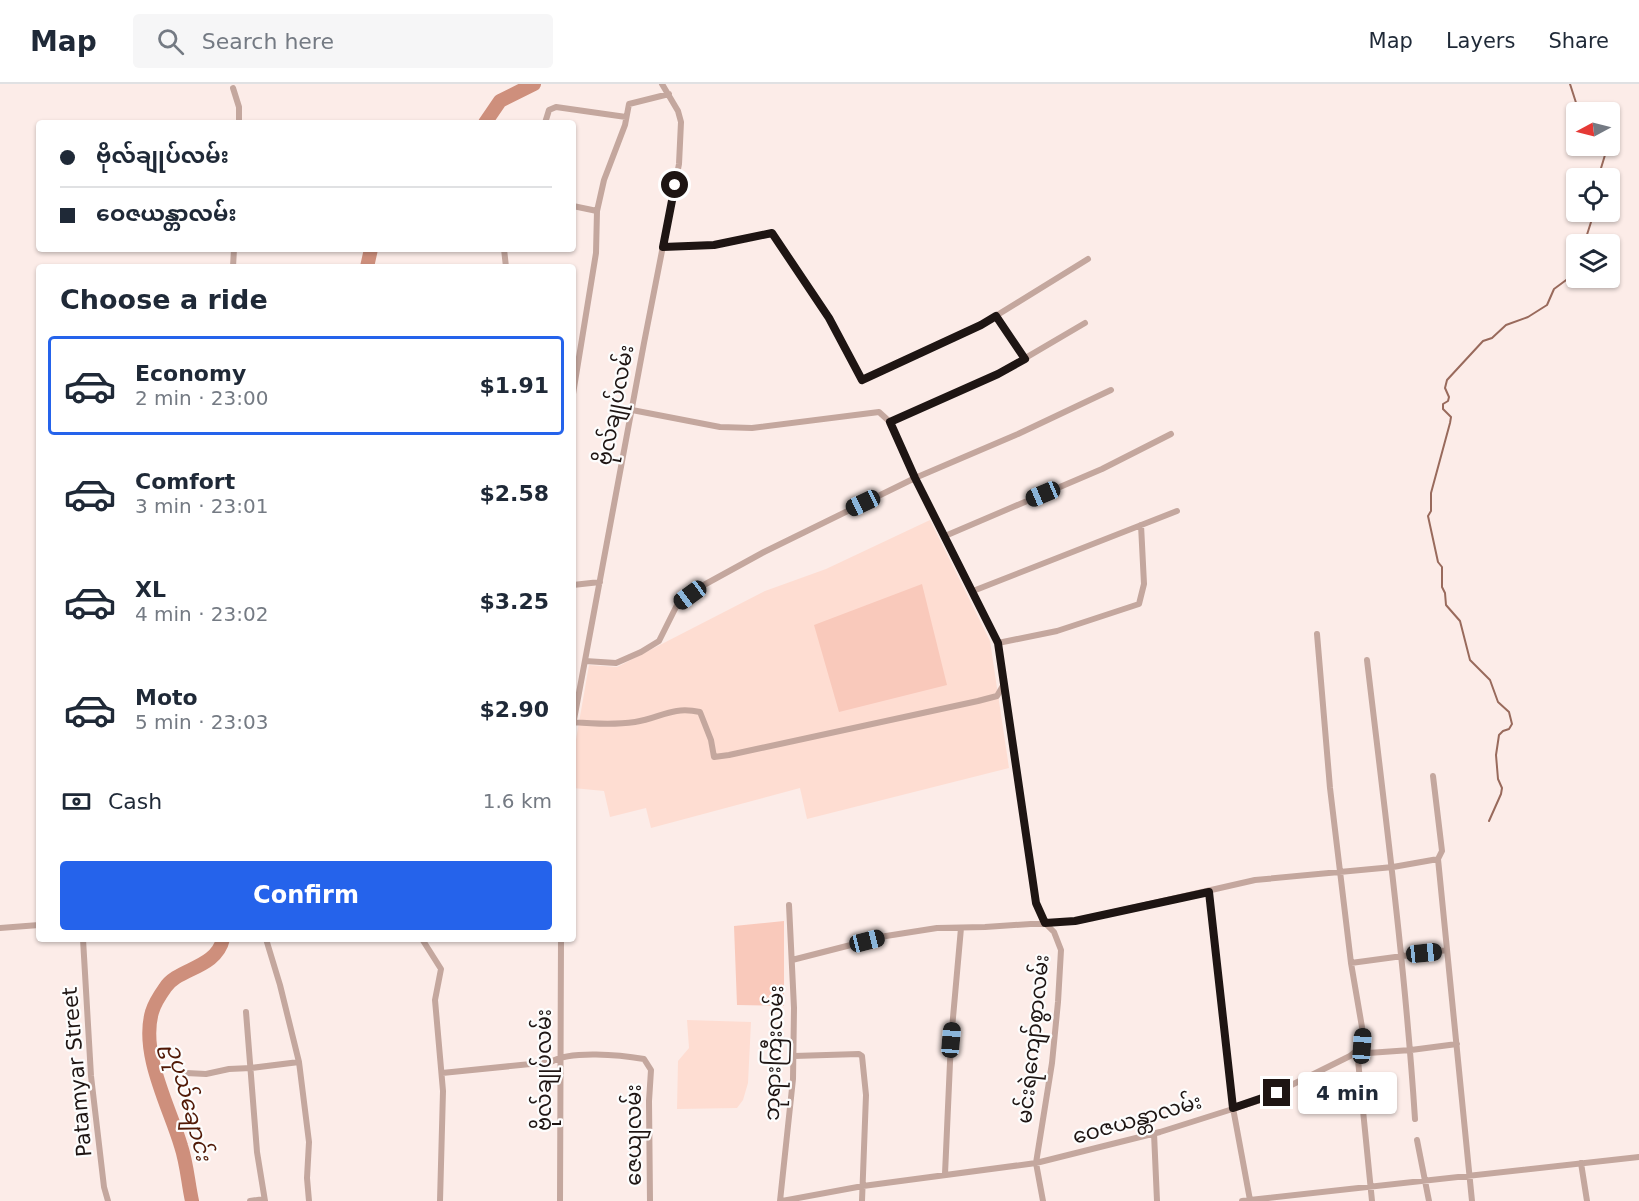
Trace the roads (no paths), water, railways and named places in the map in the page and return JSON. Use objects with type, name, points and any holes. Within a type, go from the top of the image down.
[{"type":"street","name":"ဗိုလ်ချုပ်လမ်း","points":[[576,708],[679,164],[682,133],[678,111],[662,84]]},
{"type":"street","points":[[233,88],[239,107],[239,120]]},
{"type":"street","points":[[576,374],[596,254],[597,211],[604,180],[629,104],[669,94]]},
{"type":"street","points":[[545,120],[549,110],[556,107],[626,117]]},
{"type":"street","points":[[576,207],[597,211]]},
{"type":"street","points":[[663,247],[714,245],[772,233],[829,318],[862,380],[981,325],[1088,259]]},
{"type":"street","points":[[996,316],[1025,359]]},
{"type":"street","points":[[632,410],[720,427],[752,428],[879,412],[890,422],[998,374],[1085,323]]},
{"type":"street","points":[[576,339],[581,340]]},
{"type":"street","points":[[585,661],[616,663],[641,652],[659,641],[678,603],[702,586],[828,519],[915,478],[1018,435],[1111,390]]},
{"type":"street","name":"မင်းရဲကျော်စွာလမ်း","points":[[890,422],[915,478],[998,643],[1036,903],[1045,923],[1054,932],[1061,950],[1052,1063],[1036,1163],[1043,1201]]},
{"type":"street","points":[[945,536],[1102,470],[1171,434]]},
{"type":"street","points":[[973,591],[1177,511]]},
{"type":"street","points":[[998,643],[1057,631],[1139,604],[1144,584],[1140,525]]},
{"type":"street","points":[[576,585],[600,582]]},
{"type":"street","name":"ဝေဇယန္တာလမ်း","points":[[781,1201],[863,1186],[1036,1163],[1154,1133],[1262,1100],[1350,1056],[1362,1046],[1363,1033],[1339,871],[1317,634]]},
{"type":"street","points":[[1367,660],[1393,867],[1411,1050],[1415,1119]]},
{"type":"street","points":[[576,724],[606,725],[638,722],[684,708],[700,712],[711,740],[714,757],[978,701],[997,696],[1005,684]]},
{"type":"street","points":[[1433,776],[1442,852],[1437,859],[1472,1201]]},
{"type":"street","points":[[792,960],[886,936],[937,928],[1075,921],[1255,880],[1393,867],[1437,859]]},
{"type":"street","points":[[1209,892],[1233,1108],[1250,1200]]},
{"type":"street","name":"ဘုရားကြီးလမ်း","points":[[781,1201],[794,1056],[789,905]]},
{"type":"street","points":[[0,928],[36,925]]},
{"type":"street","points":[[945,1174],[951,1040],[961,928]]},
{"type":"street","name":"Patamyar Street","points":[[83,942],[91,1076],[104,1187],[108,1201]]},
{"type":"street","points":[[267,942],[299,1062],[309,1142],[307,1178],[309,1201]]},
{"type":"street","points":[[424,942],[441,969],[435,1000],[443,1091],[440,1201]]},
{"type":"street","name":"ဗိုလ်ချုပ်လမ်း","points":[[560,1201],[561,942]]},
{"type":"street","points":[[1351,963],[1448,950]]},
{"type":"street","points":[[246,1012],[257,1152],[264,1200],[250,1201]]},
{"type":"street","points":[[1372,1201],[1358,1060],[1362,1054],[1368,1053],[1457,1044]]},
{"type":"street","points":[[794,1056],[859,1054],[862,1056],[866,1095],[862,1201]]},
{"type":"street","points":[[442,1073],[551,1062],[561,1056]]},
{"type":"street","name":"ဇေယျလမ်း","points":[[561,1056],[623,1056],[644,1059],[651,1070],[650,1201]]},
{"type":"street","points":[[186,1073],[206,1074],[229,1069],[299,1062]]},
{"type":"street","points":[[1154,1133],[1157,1201]]},
{"type":"street","points":[[1417,1140],[1429,1201]]},
{"type":"street","points":[[1242,1201],[1371,1188],[1469,1174],[1639,1157]]},
{"type":"street","points":[[1581,1163],[1587,1201]]},
{"type":"waterway","name":"ဥပုသ်ချောင်း","points":[[487,120],[500,101],[534,84]]},
{"type":"waterway","points":[[1570,84],[1576,102]]},
{"type":"waterway","points":[[1601,168],[1605,156]]},
{"type":"waterway","points":[[1587,234],[1591,222]]},
{"type":"waterway","name":"ဥပုသ်ချောင်း","points":[[368,264],[370,252]]},
{"type":"waterway","points":[[1489,821],[1502,788],[1498,779],[1496,755],[1499,735],[1509,729],[1512,724],[1509,712],[1498,702],[1490,680],[1470,660],[1460,621],[1446,605],[1442,587],[1442,567],[1438,562],[1428,516],[1431,511],[1431,493],[1451,417],[1443,409],[1443,404],[1448,401],[1449,397],[1445,388],[1447,380],[1483,341],[1492,338],[1506,325],[1528,317],[1547,305],[1554,289],[1566,280]]},
{"type":"waterway","name":"ဥပုသ်ချောင်း","points":[[192,1201],[183,1153],[153,1063],[149,1028],[153,1009],[165,988],[178,976],[213,957],[222,942]]}]
